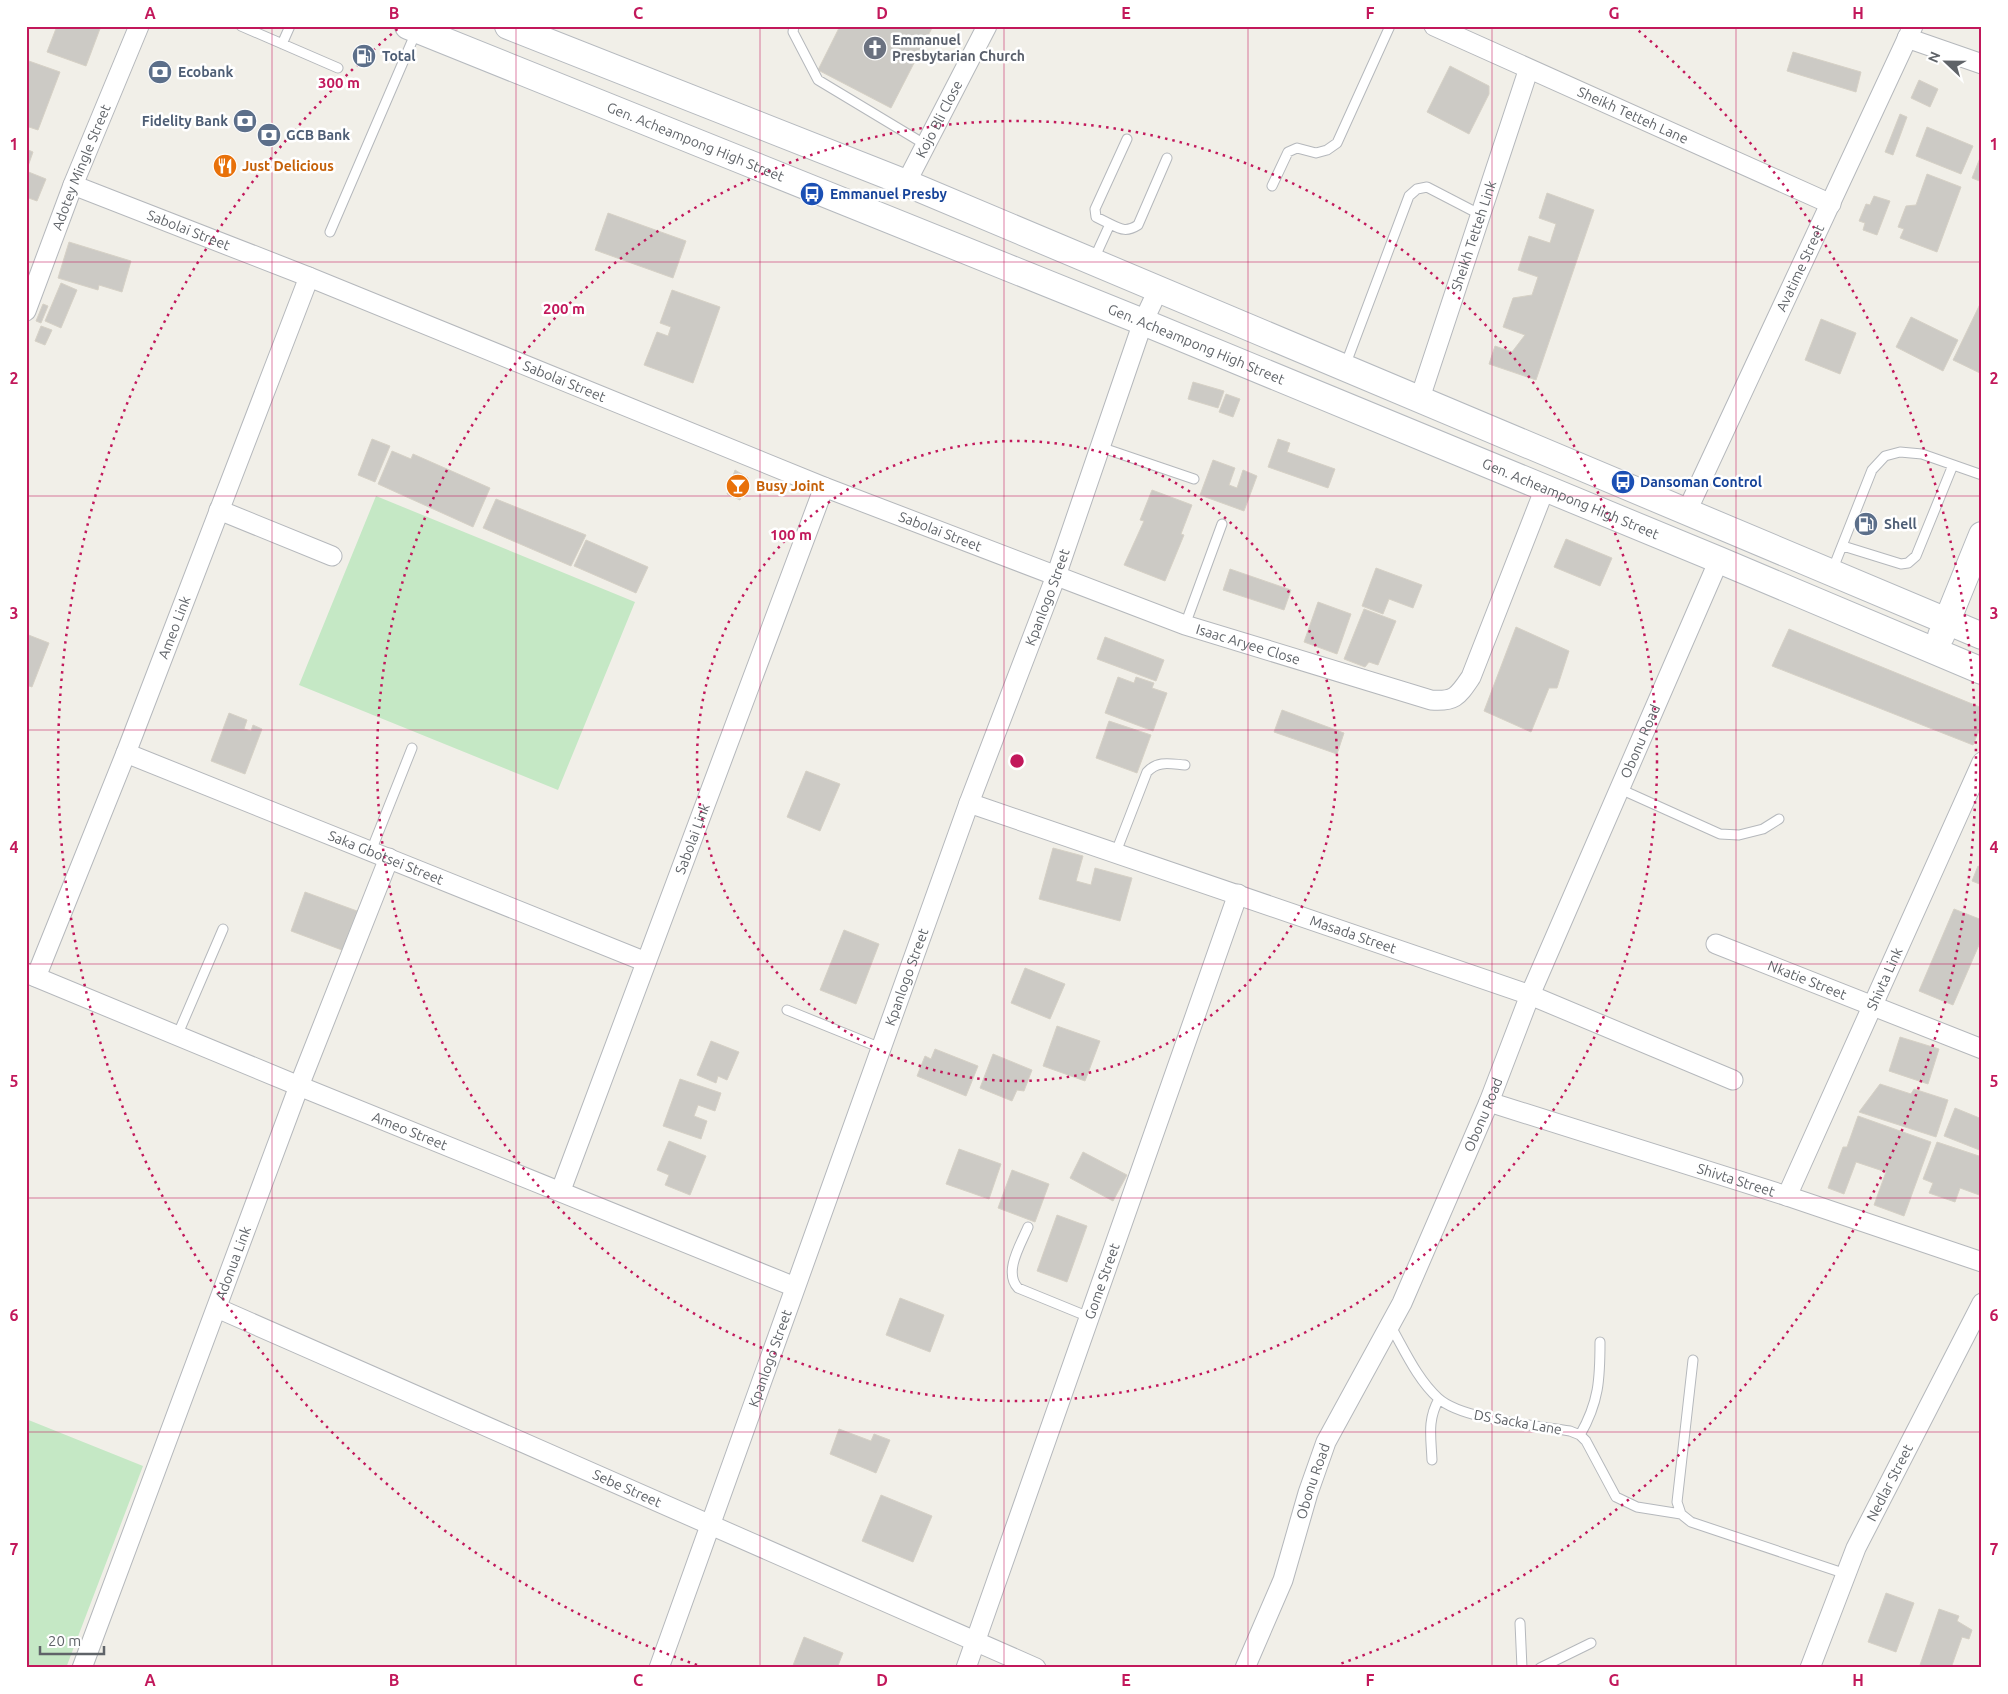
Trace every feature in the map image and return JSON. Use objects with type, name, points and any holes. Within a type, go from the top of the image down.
[{"type":"main road","points":[[508,26],[906,183],[1159,288],[1419,401],[1832,571],[1982,636]]},
{"type":"main road","name":"Gen. Acheampong High Street","points":[[412,28],[1143,322],[1982,671]]},
{"type":"main road","points":[[1935,650],[1982,535]]},
{"type":"street","name":"Adotey Mingle Street","points":[[26,310],[73,185],[139,26]]},
{"type":"street","name":"Kojo Bli Close","points":[[906,183],[987,26]]},
{"type":"street","name":"Sheikh Tetteh Lane","points":[[1434,26],[1528,71],[1831,204]]},
{"type":"street","points":[[1910,32],[1982,64]]},
{"type":"street","name":"Avatime Street","points":[[1687,511],[1910,32]]},
{"type":"street","name":"Sheikh Tetteh Link","points":[[1419,401],[1528,71]]},
{"type":"street","name":"Sabolai Street","points":[[73,185],[310,278],[824,487],[1056,576]]},
{"type":"street","name":"Ameo Link","points":[[31,975],[126,753],[310,278]]},
{"type":"street","name":"Kpanlogo Street","points":[[659,1668],[969,803],[1056,576],[1143,322],[1159,288]]},
{"type":"street","name":"Sabolai Link","points":[[561,1190],[824,487]]},
{"type":"street","name":"Isaac Aryee Close","points":[[1056,576],[1185,625],[1431,700],[1446,702],[1459,695],[1471,677],[1545,488]]},
{"type":"street","points":[[219,510],[332,556]]},
{"type":"street","name":"Obonu Road","points":[[1245,1668],[1283,1580],[1308,1493],[1326,1442],[1402,1303],[1489,1102],[1530,995],[1719,560]]},
{"type":"street","name":"Saka Gbotsei Street","points":[[126,753],[646,962]]},
{"type":"street","name":"Shivta Link","points":[[1787,1196],[1982,762]]},
{"type":"street","name":"Masada Street","points":[[969,803],[1530,995],[1733,1080]]},
{"type":"street","name":"Adonua Link","points":[[82,1668],[299,1086],[380,855]]},
{"type":"street","name":"Gome Street","points":[[966,1668],[1238,894]]},
{"type":"street","name":"Nkatie Street","points":[[1716,944],[1982,1049]]},
{"type":"street","name":"Ameo Street","points":[[31,975],[795,1287]]},
{"type":"street","name":"Shivta Street","points":[[1489,1102],[1787,1196],[1982,1262]]},
{"type":"street","name":"Nedlar Street","points":[[1810,1668],[1856,1548],[1982,1303]]},
{"type":"street","name":"Sebe Street","points":[[217,1308],[710,1523],[1036,1668]]},
{"type":"lane","points":[[241,26],[338,68]]},
{"type":"lane","points":[[282,44],[290,26]]},
{"type":"lane","points":[[794,26],[793,32],[818,80],[926,145]]},
{"type":"lane","points":[[1272,186],[1288,152],[1297,148],[1316,153],[1326,150],[1337,143],[1390,26]]},
{"type":"lane","points":[[330,232],[412,28]]},
{"type":"lane","points":[[1127,139],[1095,209],[1096,217],[1110,224],[1130,231],[1138,225],[1167,158]]},
{"type":"lane","points":[[1344,368],[1409,196],[1416,189],[1428,186],[1481,215]]},
{"type":"lane","points":[[1093,261],[1110,224]]},
{"type":"lane","points":[[1100,448],[1194,479]]},
{"type":"lane","points":[[1832,571],[1872,470],[1885,456],[1900,452],[1922,454],[1982,475]]},
{"type":"lane","points":[[1843,546],[1894,563],[1908,562],[1916,556],[1953,465]]},
{"type":"lane","points":[[1185,625],[1222,524]]},
{"type":"lane","points":[[380,855],[412,748]]},
{"type":"lane","points":[[1116,852],[1147,772],[1152,766],[1163,763],[1185,765]]},
{"type":"lane","points":[[1620,789],[1720,834],[1739,835],[1763,829],[1779,819]]},
{"type":"lane","points":[[177,1036],[223,929]]},
{"type":"lane","points":[[787,1010],[881,1048]]},
{"type":"lane","points":[[1028,1227],[1012,1272],[1014,1283],[1018,1288],[1089,1317]]},
{"type":"lane","name":"DS Sacka Lane","points":[[1390,1324],[1423,1381],[1439,1399],[1466,1413],[1580,1435],[1616,1497],[1637,1507],[1681,1514],[1691,1522],[1846,1574]]},
{"type":"lane","points":[[1580,1435],[1596,1402],[1600,1380],[1600,1342]]},
{"type":"lane","points":[[1681,1514],[1677,1502],[1693,1360]]},
{"type":"lane","points":[[1432,1460],[1431,1412],[1439,1399]]},
{"type":"lane","points":[[1520,1623],[1522,1668]]},
{"type":"lane","points":[[1540,1668],[1590,1643]]},
{"type":"green space","points":[[376,496],[635,602],[558,790],[299,685]]},
{"type":"green space","points":[[26,1419],[143,1466],[66,1668],[26,1668]]},
{"type":"building","points":[[57,26],[101,26],[86,66],[47,52]]},
{"type":"building","name":"Emmanuel Presbytarian Church","points":[[840,26],[933,26],[891,108],[818,70]]},
{"type":"building","points":[[1793,52],[1861,72],[1856,92],[1787,71]]},
{"type":"building","points":[[26,60],[60,72],[38,130],[26,126]]},
{"type":"building","points":[[1450,66],[1489,86],[1489,94],[1469,134],[1427,112]]},
{"type":"building","points":[[1919,80],[1938,89],[1930,107],[1911,98]]},
{"type":"building","points":[[1900,114],[1907,117],[1893,155],[1885,152]]},
{"type":"building","points":[[1927,127],[1973,146],[1961,174],[1916,156]]},
{"type":"building","points":[[26,149],[33,152],[27,169],[26,169]]},
{"type":"building","points":[[1982,153],[1982,182],[1972,178]]},
{"type":"building","points":[[26,171],[46,179],[37,201],[26,197]]},
{"type":"building","points":[[1927,174],[1961,187],[1937,252],[1900,238],[1904,229],[1898,227],[1906,206],[1916,205]]},
{"type":"building","points":[[1547,193],[1594,210],[1536,380],[1489,364],[1495,346],[1512,352],[1525,335],[1503,327],[1513,298],[1532,295],[1538,277],[1518,270],[1529,236],[1550,243],[1556,224],[1539,218]]},
{"type":"building","points":[[1874,196],[1890,201],[1877,235],[1863,230],[1865,223],[1859,221],[1866,204],[1870,205]]},
{"type":"building","points":[[608,213],[686,241],[673,278],[595,250]]},
{"type":"building","points":[[69,242],[131,261],[122,292],[99,285],[98,290],[58,278]]},
{"type":"building","points":[[61,283],[77,290],[61,328],[45,321]]},
{"type":"building","points":[[672,290],[720,307],[693,383],[644,365],[657,332],[668,336],[671,327],[660,323]]},
{"type":"building","points":[[1982,300],[1982,374],[1953,360]]},
{"type":"building","points":[[43,304],[48,306],[41,323],[36,321]]},
{"type":"building","points":[[1911,317],[1958,340],[1943,371],[1896,347]]},
{"type":"building","points":[[1821,319],[1856,333],[1840,374],[1805,360]]},
{"type":"building","points":[[41,326],[52,330],[45,345],[35,341]]},
{"type":"building","points":[[1193,382],[1224,391],[1218,408],[1188,399]]},
{"type":"building","points":[[1226,394],[1240,399],[1233,417],[1219,412]]},
{"type":"building","points":[[372,439],[390,446],[375,482],[358,475]]},
{"type":"building","points":[[1278,439],[1290,443],[1287,452],[1335,469],[1328,488],[1268,467]]},
{"type":"building","points":[[392,451],[411,459],[413,454],[490,488],[473,527],[378,484]]},
{"type":"building","points":[[1213,460],[1235,468],[1229,485],[1237,488],[1243,470],[1257,476],[1244,511],[1200,495]]},
{"type":"building","name":"Busy Joint","points":[[735,470],[748,478],[740,500],[727,494]]},
{"type":"building","points":[[1152,490],[1192,505],[1181,534],[1184,535],[1165,581],[1124,565],[1144,521],[1140,520]]},
{"type":"building","points":[[496,499],[586,535],[571,566],[483,528]]},
{"type":"building","points":[[1566,539],[1612,558],[1600,586],[1554,567]]},
{"type":"building","points":[[586,540],[648,567],[636,593],[574,566]]},
{"type":"building","points":[[1376,568],[1422,585],[1413,608],[1389,599],[1383,614],[1362,606]]},
{"type":"building","points":[[1230,569],[1291,590],[1284,610],[1223,590]]},
{"type":"building","points":[[1318,602],[1351,614],[1337,654],[1304,642]]},
{"type":"building","points":[[1364,609],[1396,621],[1378,665],[1369,662],[1365,667],[1344,659]]},
{"type":"building","points":[[1516,627],[1569,651],[1557,688],[1549,688],[1531,732],[1484,711]]},
{"type":"building","points":[[1789,629],[1982,708],[1982,724],[1973,745],[1772,666]]},
{"type":"building","points":[[26,634],[49,643],[32,687],[26,685]]},
{"type":"building","points":[[1105,637],[1164,660],[1156,681],[1097,659]]},
{"type":"building","points":[[1118,677],[1134,683],[1136,677],[1154,683],[1152,688],[1167,693],[1153,731],[1105,713]]},
{"type":"building","points":[[1282,710],[1344,733],[1337,754],[1274,732]]},
{"type":"building","points":[[229,713],[247,720],[244,729],[251,731],[253,725],[262,729],[245,774],[211,761]]},
{"type":"building","points":[[1109,721],[1151,735],[1137,773],[1096,758]]},
{"type":"building","points":[[806,771],[840,784],[820,831],[787,817]]},
{"type":"building","points":[[1053,848],[1083,856],[1076,881],[1091,885],[1095,868],[1132,878],[1120,921],[1039,899]]},
{"type":"building","points":[[1978,866],[1982,868],[1982,885],[1972,881]]},
{"type":"building","points":[[305,892],[357,911],[342,950],[291,931]]},
{"type":"building","points":[[1954,909],[1982,920],[1982,938],[1953,1005],[1919,991]]},
{"type":"building","points":[[844,930],[879,944],[856,1004],[820,990]]},
{"type":"building","points":[[1025,968],[1065,984],[1050,1019],[1011,1003]]},
{"type":"building","points":[[1057,1026],[1100,1041],[1085,1081],[1043,1066]]},
{"type":"building","points":[[1900,1037],[1939,1049],[1928,1084],[1889,1071]]},
{"type":"building","points":[[711,1041],[739,1052],[727,1080],[718,1076],[716,1083],[697,1075]]},
{"type":"building","points":[[935,1049],[978,1066],[966,1096],[917,1076],[925,1056],[931,1059]]},
{"type":"building","points":[[993,1054],[1032,1070],[1024,1091],[1017,1090],[1012,1101],[980,1088]]},
{"type":"building","points":[[680,1079],[721,1093],[715,1111],[698,1105],[694,1116],[707,1121],[701,1139],[663,1126]]},
{"type":"building","points":[[1880,1084],[1911,1094],[1914,1089],[1948,1100],[1936,1137],[1859,1112]]},
{"type":"building","points":[[1955,1108],[1982,1119],[1982,1151],[1944,1136]]},
{"type":"building","points":[[1858,1116],[1931,1142],[1904,1216],[1874,1205],[1886,1172],[1856,1162],[1844,1194],[1828,1188],[1843,1147],[1847,1147]]},
{"type":"building","points":[[669,1141],[706,1156],[690,1195],[665,1185],[669,1175],[657,1170]]},
{"type":"building","points":[[1937,1142],[1982,1157],[1982,1196],[1960,1188],[1955,1202],[1929,1193],[1933,1183],[1923,1179]]},
{"type":"building","points":[[959,1149],[1001,1164],[989,1199],[946,1184]]},
{"type":"building","points":[[1083,1152],[1127,1175],[1113,1201],[1070,1178]]},
{"type":"building","points":[[1012,1170],[1049,1184],[1035,1222],[998,1208]]},
{"type":"building","points":[[1057,1215],[1087,1226],[1067,1282],[1037,1271]]},
{"type":"building","points":[[900,1298],[944,1315],[930,1352],[886,1335]]},
{"type":"building","points":[[839,1429],[871,1441],[874,1434],[890,1440],[876,1473],[830,1454]]},
{"type":"building","points":[[881,1495],[932,1516],[913,1562],[862,1541]]},
{"type":"building","points":[[1886,1593],[1914,1603],[1896,1652],[1868,1642]]},
{"type":"building","points":[[1939,1609],[1959,1616],[1957,1621],[1972,1630],[1969,1639],[1962,1637],[1951,1668],[1919,1668]]},
{"type":"building","points":[[804,1637],[843,1653],[837,1668],[792,1668]]},
{"type":"place","name":"Emmanuel Presbytarian Church","points":[[875,48]]},
{"type":"place","name":"Total","points":[[364,56]]},
{"type":"place","name":"Ecobank","points":[[160,72]]},
{"type":"place","name":"Fidelity Bank","points":[[245,121]]},
{"type":"place","name":"GCB Bank","points":[[269,135]]},
{"type":"place","name":"Just Delicious","points":[[225,166]]},
{"type":"place","name":"Emmanuel Presby","points":[[812,194]]},
{"type":"place","name":"Dansoman Control","points":[[1623,482]]},
{"type":"place","name":"Busy Joint","points":[[738,486]]},
{"type":"place","name":"Shell","points":[[1866,524]]}]
